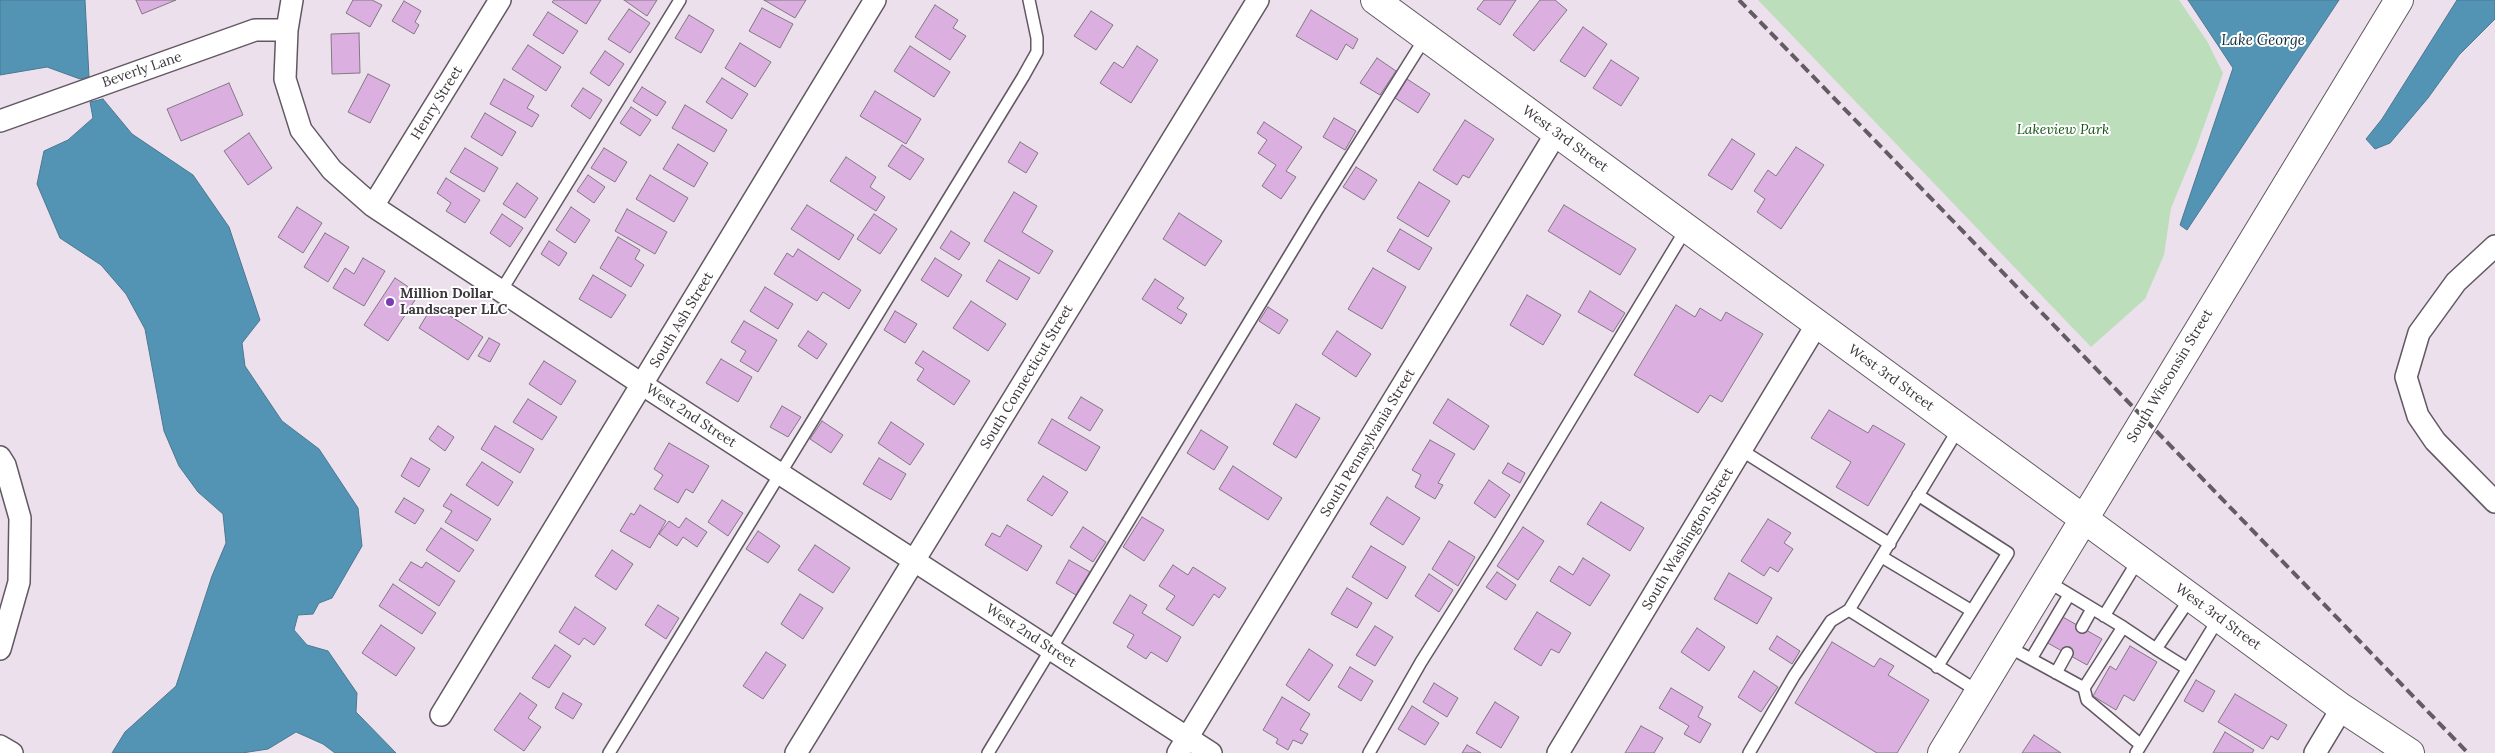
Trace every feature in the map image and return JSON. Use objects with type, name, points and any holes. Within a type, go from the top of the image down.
[{"type":"street","name":"West 2nd Street","points":[[292,0],[287,30],[285,79],[301,130],[332,170],[373,206],[643,385],[1052,649],[1183,746],[1211,753]]},
{"type":"street","name":"Henry Street","points":[[373,206],[500,0]]},
{"type":"street","name":"South Ash Street","points":[[441,715],[875,0]]},
{"type":"street","name":"South Connecticut Street","points":[[796,753],[1258,0]]},
{"type":"street","name":"West 3rd Street","points":[[1375,0],[2342,708],[2410,753]]},
{"type":"street","name":"South Wisconsin Street","points":[[1942,753],[2007,646],[2058,588],[2084,520],[2399,0]]},
{"type":"street","name":"Beverly Lane","points":[[0,121],[255,30],[287,30]]},
{"type":"street","name":"South Pennsylvania Street","points":[[1183,746],[1557,132]]},
{"type":"street","points":[[2495,246],[2456,282],[2419,333],[2406,378],[2418,416],[2435,441],[2495,502]]},
{"type":"street","name":"South Washington Street","points":[[1558,753],[1817,324]]},
{"type":"street","points":[[0,457],[5,465],[20,518],[19,582],[0,649]]},
{"type":"street","points":[[2315,753],[2342,708]]},
{"type":"street","points":[[0,746],[12,753]]},
{"type":"lane","points":[[501,291],[680,0]]},
{"type":"lane","points":[[609,753],[1037,52],[1037,38],[1029,0]]},
{"type":"lane","points":[[988,753],[1317,210],[1425,38]]},
{"type":"lane","points":[[1369,753],[1421,662],[1504,531],[1686,229]]},
{"type":"lane","points":[[1748,753],[1794,676],[1830,621],[1850,610],[1959,428]]},
{"type":"lane","points":[[1741,450],[1890,544]]},
{"type":"lane","points":[[1918,495],[2008,553],[1937,666]]},
{"type":"lane","points":[[1882,557],[1972,611]]},
{"type":"lane","points":[[2104,616],[2139,559]]},
{"type":"lane","points":[[2031,659],[2058,588],[2188,669]]},
{"type":"lane","points":[[2156,649],[2191,597]]},
{"type":"lane","points":[[2082,627],[2092,609]]},
{"type":"lane","points":[[1850,610],[1979,692]]},
{"type":"lane","points":[[2007,646],[2084,688],[2087,700],[2139,749],[2219,618]]},
{"type":"lane","points":[[2084,688],[2123,627]]},
{"type":"lane","points":[[2056,672],[2067,653]]},
{"type":"green space","name":"Lakeview Park","points":[[1758,0],[2179,0],[2207,41],[2223,73],[2196,148],[2171,208],[2164,255],[2145,299],[2091,347]]},
{"type":"water","points":[[0,0],[85,0],[89,77],[80,79],[47,67],[0,75]]},
{"type":"water","name":"Lake George","points":[[2188,0],[2339,0],[2187,230],[2180,225],[2233,68]]},
{"type":"water","points":[[2457,0],[2495,0],[2495,19],[2459,55],[2428,98],[2390,143],[2375,149],[2366,139],[2382,119]]},
{"type":"water","points":[[103,99],[132,134],[193,175],[229,227],[260,320],[242,343],[245,366],[282,421],[319,449],[358,508],[362,546],[332,598],[319,603],[313,614],[298,615],[294,630],[307,645],[328,651],[357,693],[356,712],[396,753],[335,753],[323,744],[296,732],[268,749],[242,753],[112,753],[125,732],[176,686],[212,576],[226,543],[223,514],[198,492],[179,466],[164,431],[145,329],[126,294],[101,265],[60,238],[37,184],[44,151],[68,140],[93,118],[90,102]]},
{"type":"building","points":[[136,0],[176,0],[142,14]]},
{"type":"building","points":[[353,0],[372,0],[382,5],[370,27],[346,13]]},
{"type":"building","points":[[554,0],[601,0],[586,24],[552,2]]},
{"type":"building","points":[[624,0],[657,0],[647,16]]},
{"type":"building","points":[[764,0],[806,0],[795,18]]},
{"type":"building","points":[[1484,0],[1516,0],[1500,25],[1477,9]]},
{"type":"building","points":[[1540,0],[1555,0],[1567,10],[1534,51],[1513,35]]},
{"type":"building","points":[[404,1],[421,11],[415,22],[419,25],[414,34],[392,21]]},
{"type":"building","points":[[935,5],[958,20],[953,28],[966,36],[950,60],[915,37]]},
{"type":"building","points":[[762,8],[793,24],[780,48],[749,31]]},
{"type":"building","points":[[629,9],[650,23],[630,53],[608,39]]},
{"type":"building","points":[[1311,10],[1358,39],[1353,49],[1346,44],[1337,60],[1296,36]]},
{"type":"building","points":[[1091,11],[1113,25],[1096,50],[1074,36]]},
{"type":"building","points":[[548,12],[578,31],[563,54],[533,35]]},
{"type":"building","points":[[689,15],[714,30],[701,53],[675,38]]},
{"type":"building","points":[[1583,27],[1607,44],[1585,77],[1560,61]]},
{"type":"building","points":[[359,33],[360,73],[332,74],[331,34]]},
{"type":"building","points":[[740,43],[771,62],[755,87],[725,68]]},
{"type":"building","points":[[528,45],[561,67],[546,91],[512,69]]},
{"type":"building","points":[[910,46],[950,72],[934,97],[894,71]]},
{"type":"building","points":[[1137,46],[1158,60],[1131,103],[1100,83],[1114,62],[1123,68]]},
{"type":"building","points":[[605,51],[624,64],[609,86],[590,73]]},
{"type":"building","points":[[1377,58],[1396,71],[1380,95],[1360,83]]},
{"type":"building","points":[[1611,60],[1639,78],[1621,106],[1593,88]]},
{"type":"building","points":[[368,74],[390,85],[370,123],[348,112]]},
{"type":"building","points":[[722,78],[748,94],[732,119],[706,102]]},
{"type":"building","points":[[504,79],[534,96],[527,108],[539,115],[532,127],[490,104]]},
{"type":"building","points":[[1407,79],[1430,94],[1418,113],[1395,98]]},
{"type":"building","points":[[229,83],[243,115],[181,141],[167,109]]},
{"type":"building","points":[[642,87],[666,102],[657,116],[633,101]]},
{"type":"building","points":[[583,88],[602,100],[590,119],[571,106]]},
{"type":"building","points":[[875,91],[921,119],[906,144],[860,116]]},
{"type":"building","points":[[685,105],[727,130],[714,152],[672,128]]},
{"type":"building","points":[[631,107],[651,120],[640,136],[620,123]]},
{"type":"building","points":[[485,113],[516,132],[502,156],[471,137]]},
{"type":"building","points":[[1334,118],[1356,131],[1345,150],[1323,137]]},
{"type":"building","points":[[1465,120],[1494,139],[1469,178],[1463,175],[1457,185],[1433,170]]},
{"type":"building","points":[[1264,122],[1302,147],[1286,171],[1296,177],[1281,199],[1262,186],[1276,165],[1258,153],[1267,140],[1257,133]]},
{"type":"building","points":[[249,133],[272,168],[248,185],[224,151]]},
{"type":"building","points":[[1732,139],[1755,154],[1732,190],[1708,175]]},
{"type":"building","points":[[1020,142],[1038,153],[1026,173],[1008,162]]},
{"type":"building","points":[[678,144],[708,163],[694,187],[663,169]]},
{"type":"building","points":[[902,145],[924,159],[910,180],[888,166]]},
{"type":"building","points":[[1796,147],[1824,165],[1781,229],[1757,212],[1765,199],[1754,191],[1768,170],[1776,176]]},
{"type":"building","points":[[465,148],[498,168],[484,192],[450,172]]},
{"type":"building","points":[[604,148],[627,162],[615,182],[591,168]]},
{"type":"building","points":[[846,157],[876,177],[870,187],[885,197],[876,211],[830,181]]},
{"type":"building","points":[[1356,167],[1377,180],[1364,200],[1343,187]]},
{"type":"building","points":[[588,175],[605,187],[594,203],[577,191]]},
{"type":"building","points":[[650,175],[688,198],[674,222],[636,199]]},
{"type":"building","points":[[446,178],[480,200],[465,223],[446,211],[451,203],[437,193]]},
{"type":"building","points":[[1419,182],[1450,201],[1428,237],[1397,218]]},
{"type":"building","points":[[517,183],[538,198],[525,218],[503,204]]},
{"type":"building","points":[[1014,192],[1037,206],[1022,232],[1053,251],[1039,274],[984,241]]},
{"type":"building","points":[[807,205],[854,235],[839,260],[791,229]]},
{"type":"building","points":[[1564,205],[1636,249],[1620,275],[1548,231]]},
{"type":"building","points":[[297,207],[322,223],[303,253],[278,237]]},
{"type":"building","points":[[571,207],[590,220],[575,243],[556,230]]},
{"type":"building","points":[[627,209],[667,232],[655,254],[615,231]]},
{"type":"building","points":[[1179,213],[1222,241],[1205,266],[1163,239]]},
{"type":"building","points":[[502,214],[523,228],[510,247],[490,233]]},
{"type":"building","points":[[874,214],[897,229],[880,254],[857,239]]},
{"type":"building","points":[[1400,229],[1432,248],[1419,270],[1387,251]]},
{"type":"building","points":[[951,231],[970,243],[959,260],[940,248]]},
{"type":"building","points":[[325,233],[349,247],[328,282],[304,267]]},
{"type":"building","points":[[618,237],[640,250],[635,259],[644,265],[631,287],[600,268]]},
{"type":"building","points":[[549,241],[567,253],[559,266],[541,254]]},
{"type":"building","points":[[798,249],[861,290],[849,309],[823,292],[817,301],[774,274],[787,253],[793,257]]},
{"type":"building","points":[[363,258],[385,271],[364,306],[333,288],[345,268],[354,274]]},
{"type":"building","points":[[935,258],[962,275],[948,297],[921,280]]},
{"type":"building","points":[[999,260],[1030,278],[1017,300],[986,281]]},
{"type":"building","points":[[1373,268],[1406,287],[1382,329],[1348,309]]},
{"type":"building","points":[[593,275],[626,295],[611,318],[579,299]]},
{"type":"building","points":[[395,278],[419,294],[388,341],[364,325]]},
{"type":"building","points":[[1155,279],[1184,298],[1177,308],[1187,314],[1181,324],[1142,299]]},
{"type":"building","points":[[765,287],[793,304],[778,329],[750,311]]},
{"type":"building","points":[[1590,291],[1625,313],[1613,332],[1578,312]]},
{"type":"building","points":[[1527,295],[1561,315],[1543,345],[1510,325]]},
{"type":"building","points":[[971,301],[1006,324],[988,351],[953,328]]},
{"type":"building","points":[[433,305],[483,337],[468,360],[419,328]]},
{"type":"building","points":[[1676,305],[1695,317],[1700,308],[1721,321],[1726,312],[1763,334],[1722,402],[1710,395],[1698,413],[1634,375]]},
{"type":"building","points":[[1268,307],[1288,320],[1279,334],[1259,321]]},
{"type":"building","points":[[895,311],[917,324],[905,343],[884,330]]},
{"type":"building","points":[[744,321],[777,340],[758,372],[740,361],[746,351],[731,342]]},
{"type":"building","points":[[808,331],[827,344],[817,359],[798,346]]},
{"type":"building","points":[[1337,331],[1371,354],[1356,377],[1322,354]]},
{"type":"building","points":[[489,338],[500,344],[490,362],[478,356]]},
{"type":"building","points":[[923,351],[970,381],[954,405],[917,380],[924,369],[915,363]]},
{"type":"building","points":[[721,359],[752,377],[738,402],[706,383]]},
{"type":"building","points":[[544,361],[576,381],[561,405],[529,384]]},
{"type":"building","points":[[1081,397],[1103,410],[1090,431],[1068,418]]},
{"type":"building","points":[[528,399],[557,417],[542,440],[513,422]]},
{"type":"building","points":[[1448,399],[1489,426],[1474,450],[1433,423]]},
{"type":"building","points":[[1296,404],[1320,418],[1296,458],[1273,444]]},
{"type":"building","points":[[782,406],[801,417],[788,437],[770,427]]},
{"type":"building","points":[[1829,410],[1868,433],[1873,425],[1905,444],[1868,506],[1836,487],[1851,462],[1811,438]]},
{"type":"building","points":[[1052,419],[1100,447],[1086,471],[1038,443]]},
{"type":"building","points":[[822,421],[843,435],[831,453],[810,439]]},
{"type":"building","points":[[891,422],[924,444],[910,465],[878,443]]},
{"type":"building","points":[[438,426],[454,437],[445,451],[429,439]]},
{"type":"building","points":[[495,426],[534,449],[520,473],[481,449]]},
{"type":"building","points":[[1201,430],[1228,447],[1214,470],[1187,453]]},
{"type":"building","points":[[1430,440],[1455,454],[1438,483],[1443,485],[1435,499],[1415,487],[1421,475],[1412,470]]},
{"type":"building","points":[[669,443],[709,466],[693,493],[686,489],[678,503],[654,489],[663,475],[654,469]]},
{"type":"building","points":[[411,458],[430,469],[419,487],[401,476]]},
{"type":"building","points":[[879,458],[906,474],[891,500],[863,484]]},
{"type":"building","points":[[482,462],[513,482],[498,506],[466,485]]},
{"type":"building","points":[[1508,463],[1525,473],[1520,483],[1502,473]]},
{"type":"building","points":[[1233,466],[1282,498],[1268,520],[1219,489]]},
{"type":"building","points":[[1043,476],[1068,492],[1052,516],[1027,500]]},
{"type":"building","points":[[1489,480],[1510,495],[1495,518],[1474,503]]},
{"type":"building","points":[[451,494],[491,519],[477,541],[445,522],[452,511],[443,506]]},
{"type":"building","points":[[1387,497],[1420,518],[1403,545],[1370,524]]},
{"type":"building","points":[[404,498],[424,510],[415,524],[395,512]]},
{"type":"building","points":[[722,500],[743,513],[728,536],[708,522]]},
{"type":"building","points":[[1601,502],[1644,528],[1630,551],[1587,524]]},
{"type":"building","points":[[640,505],[666,521],[650,548],[620,531],[631,513],[634,515]]},
{"type":"building","points":[[1142,517],[1164,530],[1144,561],[1123,547]]},
{"type":"building","points":[[686,518],[707,532],[697,547],[683,537],[677,546],[659,534],[669,521],[679,528]]},
{"type":"building","points":[[1768,519],[1791,533],[1784,543],[1793,549],[1778,572],[1770,567],[1764,576],[1741,561]]},
{"type":"building","points":[[1007,525],[1042,546],[1027,571],[985,545],[992,533],[1000,537]]},
{"type":"building","points":[[1083,527],[1106,542],[1093,562],[1070,547]]},
{"type":"building","points":[[1523,527],[1544,541],[1518,580],[1497,566]]},
{"type":"building","points":[[441,528],[474,550],[459,572],[426,550]]},
{"type":"building","points":[[758,531],[780,546],[768,563],[746,549]]},
{"type":"building","points":[[1449,541],[1475,557],[1458,586],[1432,569]]},
{"type":"building","points":[[815,545],[850,568],[833,593],[798,570]]},
{"type":"building","points":[[1371,546],[1406,567],[1387,599],[1352,577]]},
{"type":"building","points":[[612,550],[633,564],[616,590],[595,576]]},
{"type":"building","points":[[1583,558],[1610,575],[1590,606],[1550,581],[1559,566],[1573,575]]},
{"type":"building","points":[[1069,560],[1090,572],[1076,595],[1056,583]]},
{"type":"building","points":[[411,562],[422,568],[426,562],[455,581],[439,606],[399,580]]},
{"type":"building","points":[[1173,565],[1188,575],[1193,567],[1226,588],[1219,598],[1214,594],[1193,626],[1166,609],[1175,596],[1159,586]]},
{"type":"building","points":[[1497,572],[1516,585],[1506,600],[1486,587]]},
{"type":"building","points":[[1729,573],[1772,598],[1757,624],[1714,599]]},
{"type":"building","points":[[1429,574],[1453,590],[1439,612],[1415,596]]},
{"type":"building","points":[[393,584],[436,613],[422,634],[379,606]]},
{"type":"building","points":[[1347,588],[1372,603],[1357,628],[1331,614]]},
{"type":"building","points":[[800,594],[823,608],[803,639],[781,624]]},
{"type":"building","points":[[1130,595],[1147,605],[1142,613],[1181,637],[1167,662],[1151,652],[1146,659],[1127,647],[1134,635],[1113,623]]},
{"type":"building","points":[[658,605],[679,618],[666,639],[645,625]]},
{"type":"building","points":[[575,607],[606,628],[594,645],[584,638],[579,645],[559,632]]},
{"type":"building","points":[[1537,612],[1571,633],[1559,653],[1551,649],[1541,666],[1514,649]]},
{"type":"building","points":[[2061,616],[2102,639],[2087,665],[2046,642]]},
{"type":"building","points":[[381,625],[415,648],[396,676],[362,653]]},
{"type":"building","points":[[1375,626],[1393,637],[1375,666],[1356,655]]},
{"type":"building","points":[[1697,628],[1725,647],[1709,671],[1681,652]]},
{"type":"building","points":[[1777,636],[1800,651],[1792,664],[1769,649]]},
{"type":"building","points":[[1832,642],[1874,667],[1880,658],[1894,666],[1888,675],[1929,700],[1897,753],[1877,753],[1795,703]]},
{"type":"building","points":[[555,645],[571,656],[549,688],[532,678]]},
{"type":"building","points":[[2130,646],[2157,662],[2134,701],[2124,695],[2116,710],[2093,696],[2110,666],[2116,670]]},
{"type":"building","points":[[1309,649],[1333,665],[1309,701],[1286,685]]},
{"type":"building","points":[[766,652],[786,665],[763,699],[743,686]]},
{"type":"building","points":[[1350,667],[1373,681],[1361,701],[1338,687]]},
{"type":"building","points":[[1754,671],[1778,687],[1761,712],[1738,697]]},
{"type":"building","points":[[2196,680],[2215,691],[2203,712],[2184,701]]},
{"type":"building","points":[[1434,683],[1458,698],[1447,717],[1423,702]]},
{"type":"building","points":[[1671,688],[1703,707],[1698,717],[1711,724],[1700,743],[1684,734],[1689,726],[1659,708]]},
{"type":"building","points":[[520,693],[537,705],[528,718],[541,727],[524,751],[494,730]]},
{"type":"building","points":[[563,693],[582,704],[573,719],[555,708]]},
{"type":"building","points":[[2235,694],[2287,725],[2278,740],[2271,736],[2263,749],[2218,722]]},
{"type":"building","points":[[1282,697],[1310,714],[1300,730],[1308,734],[1302,744],[1293,740],[1288,750],[1276,743],[1278,739],[1263,730]]},
{"type":"building","points":[[1495,702],[1519,717],[1501,748],[1476,733]]},
{"type":"building","points":[[1412,706],[1439,723],[1425,745],[1398,729]]},
{"type":"building","points":[[1641,726],[1663,738],[1654,753],[1625,753]]},
{"type":"building","points":[[2225,732],[2254,750],[2252,753],[2213,753]]},
{"type":"building","points":[[2034,735],[2061,753],[2022,753]]},
{"type":"building","points":[[1467,745],[1481,753],[1462,753]]},
{"type":"railway","points":[[1739,0],[2468,753]]},
{"type":"place","name":"Million Dollar Landscaper LLC","points":[[390,302]]}]
